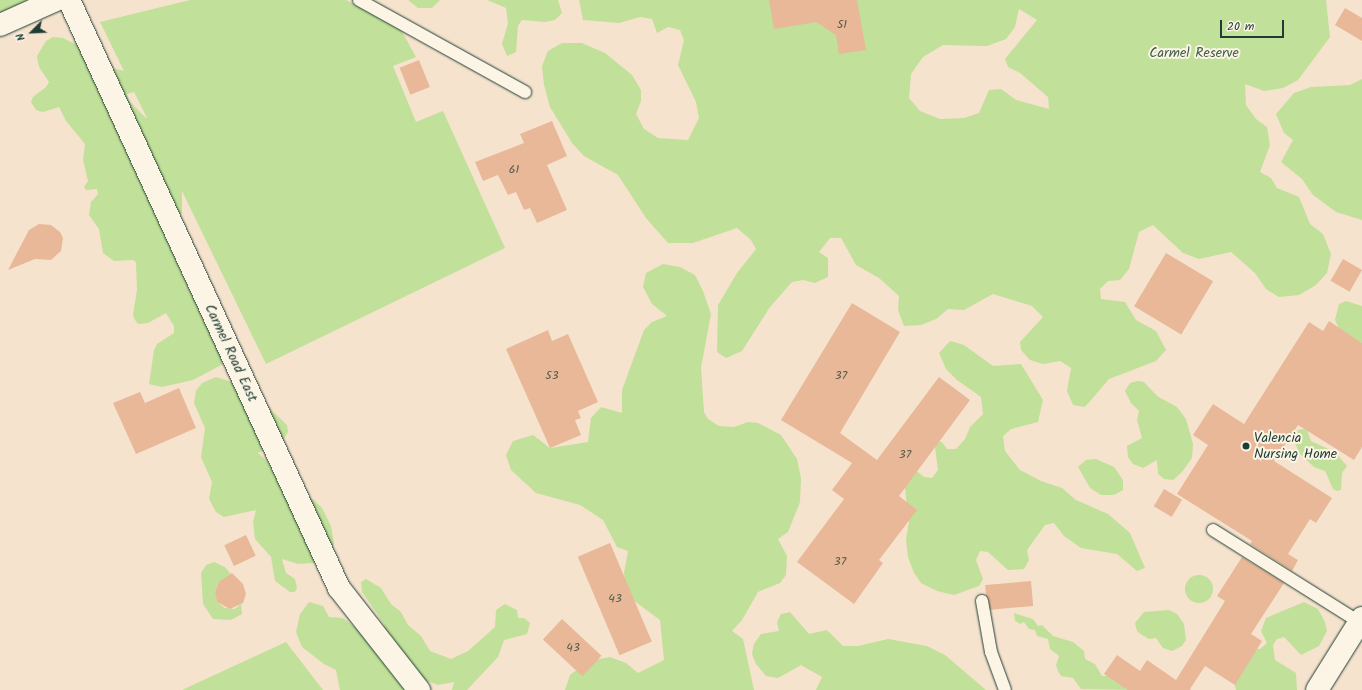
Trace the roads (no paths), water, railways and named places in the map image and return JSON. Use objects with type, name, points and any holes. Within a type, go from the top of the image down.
[{"type":"street","points":[[0,25],[56,0]]},
{"type":"street","name":"Carmel Road East","points":[[69,0],[339,588],[418,690]]},
{"type":"street","points":[[1317,690],[1361,620]]},
{"type":"lane","points":[[359,0],[525,92]]},
{"type":"lane","points":[[1213,530],[1361,620]]},
{"type":"lane","points":[[982,601],[991,652],[1005,690]]},
{"type":"place","name":"Valencia Nursing Home","points":[[1246,446]]},
{"type":"park label","name":"Carmel Reserve","points":[[1194,53]]}]
